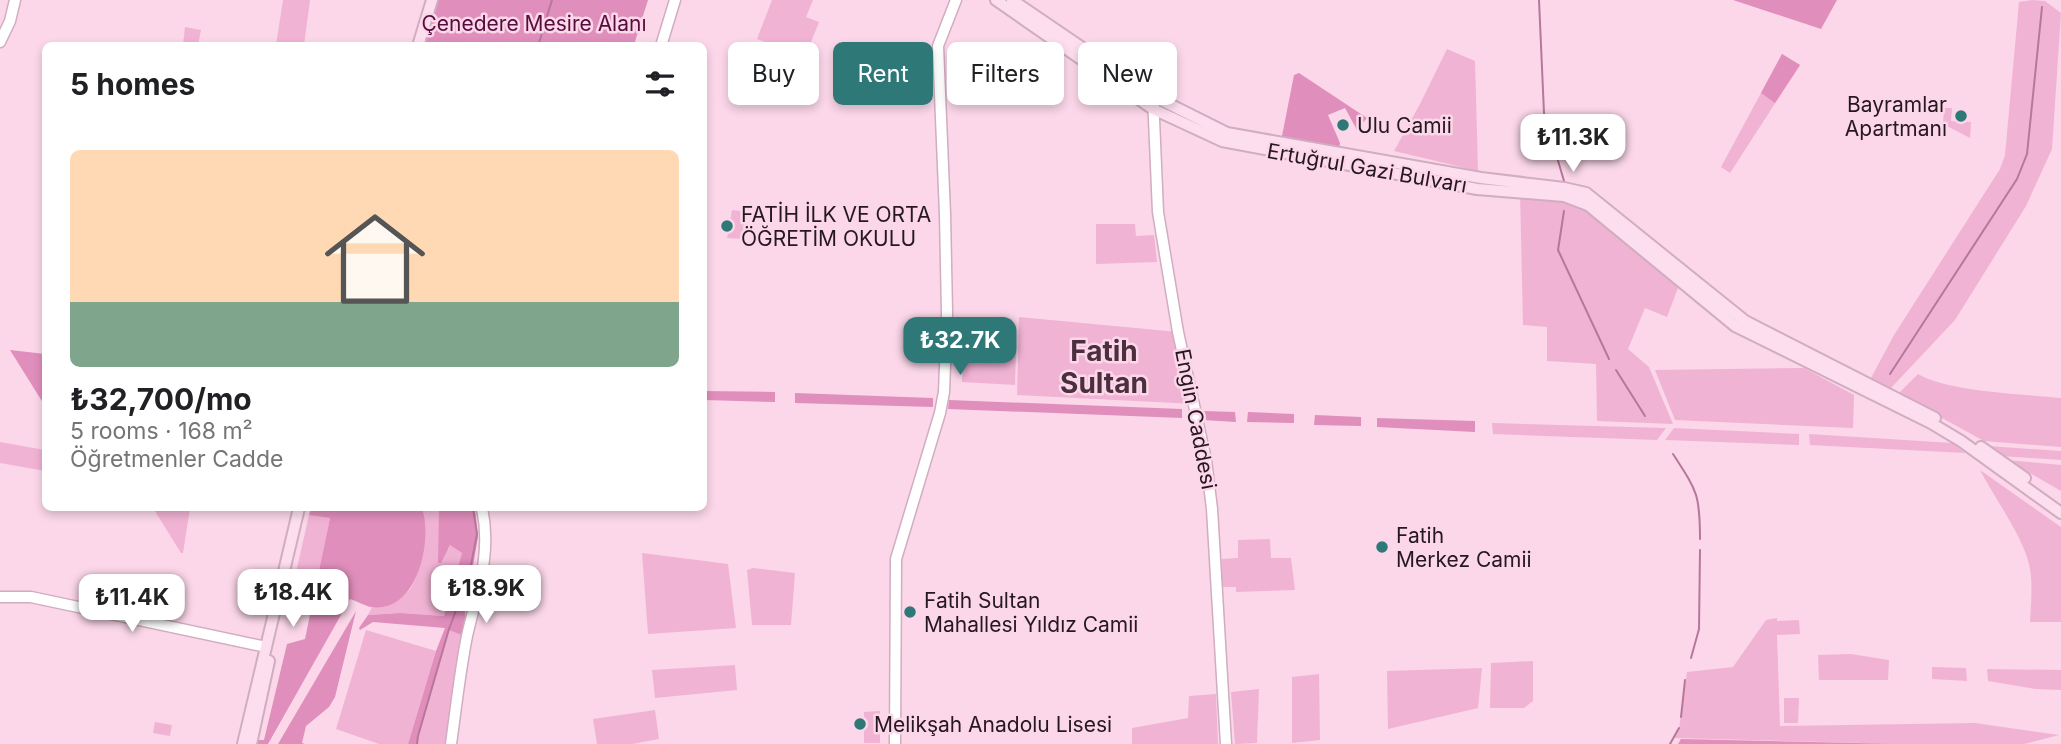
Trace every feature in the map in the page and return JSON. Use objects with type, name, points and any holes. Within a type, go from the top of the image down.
[{"type":"main road","points":[[412,42],[424,0]]},
{"type":"main road","points":[[419,42],[432,0]]},
{"type":"main road","name":"Ertuğrul Gazi Bulvarı","points":[[996,0],[1153,109],[1222,141],[1477,188],[1564,196],[1588,205],[1735,326],[1931,423],[1961,441],[2061,513]]},
{"type":"main road","name":"Ertuğrul Gazi Bulvarı","points":[[1012,0],[1078,45]]},
{"type":"main road","name":"Ertuğrul Gazi Bulvarı","points":[[1171,105],[1227,133],[1586,193],[1745,321],[1931,415],[1997,458],[2061,505]]},
{"type":"main road","points":[[243,744],[298,511]]},
{"type":"main road","points":[[251,744],[304,511]]},
{"type":"street","points":[[0,42],[10,22],[15,0]]},
{"type":"street","points":[[662,42],[675,0]]},
{"type":"street","points":[[895,744],[896,559],[944,392],[947,313],[938,46],[956,0]]},
{"type":"street","name":"Engin Caddesi","points":[[1153,105],[1158,212],[1178,332],[1206,460],[1212,509],[1226,744]]},
{"type":"street","points":[[452,744],[467,636],[482,583],[487,529],[483,511]]},
{"type":"street","points":[[0,597],[31,597],[265,646]]},
{"type":"shaded area","points":[[283,0],[310,0],[304,42],[276,42]]},
{"type":"shaded area","points":[[772,0],[813,0],[806,17],[819,22],[811,42],[765,42],[757,39]]},
{"type":"shaded area","points":[[2045,1],[2061,13],[2052,149],[2026,206],[1955,320],[1890,389],[1871,378],[1894,335],[2000,169],[2005,155],[2019,2]]},
{"type":"shaded area","points":[[185,27],[201,30],[199,42],[183,42]]},
{"type":"shaded area","points":[[1447,49],[1475,61],[1478,171],[1394,151]]},
{"type":"shaded area","points":[[1782,54],[1800,65],[1730,173],[1721,167]]},
{"type":"shaded area","points":[[1944,108],[1952,108],[1951,121],[1971,122],[1970,138],[1943,124]]},
{"type":"shaded area","points":[[1520,192],[1588,205],[1681,280],[1667,317],[1645,308],[1628,349],[1649,367],[1673,424],[1597,421],[1596,364],[1547,361],[1547,327],[1523,325]]},
{"type":"shaded area","points":[[732,210],[747,212],[742,239],[727,238]]},
{"type":"shaded area","points":[[1096,224],[1135,224],[1136,236],[1154,235],[1157,262],[1096,264]]},
{"type":"shaded area","points":[[1019,317],[1178,332],[1195,404],[1017,395]]},
{"type":"shaded area","points":[[963,350],[1016,352],[1015,385],[962,382]]},
{"type":"shaded area","points":[[1804,368],[1854,395],[1853,428],[1675,420],[1655,370]]},
{"type":"shaded area","points":[[1918,374],[1948,385],[2061,398],[2061,447],[1984,441],[1898,394]]},
{"type":"shaded area","points":[[1492,423],[1666,428],[1657,440],[1493,434]]},
{"type":"shaded area","points":[[1674,428],[1799,434],[1799,445],[1665,440]]},
{"type":"shaded area","points":[[1809,434],[1952,443],[1965,453],[1810,445]]},
{"type":"shaded area","points":[[0,442],[42,449],[42,470],[0,463]]},
{"type":"shaded area","points":[[1988,446],[2061,451],[2061,460],[2001,456]]},
{"type":"shaded area","points":[[2007,460],[2061,465],[2061,491]]},
{"type":"shaded area","points":[[1980,470],[2061,527],[2061,622],[2030,622],[2031,581],[2027,557]]},
{"type":"shaded area","points":[[155,511],[190,511],[181,553]]},
{"type":"shaded area","points":[[423,511],[440,511],[448,550],[450,544],[462,553],[444,616],[400,613],[368,615],[372,607],[396,601],[415,580]]},
{"type":"shaded area","points":[[309,515],[330,518],[313,604],[290,599]]},
{"type":"shaded area","points":[[1270,539],[1271,558],[1291,558],[1295,590],[1236,592],[1236,587],[1222,587],[1222,559],[1238,558],[1238,540]]},
{"type":"shaded area","points":[[642,553],[728,564],[736,628],[648,634]]},
{"type":"shaded area","points":[[753,568],[795,573],[791,625],[752,625],[747,570]]},
{"type":"shaded area","points":[[1777,618],[1777,621],[1799,620],[1800,634],[1777,635],[1780,726],[1975,723],[2059,735],[2024,744],[1901,744],[1674,738],[1679,729],[1687,672],[1733,667],[1766,620]]},
{"type":"shaded area","points":[[449,629],[467,637],[451,744],[417,744],[418,735]]},
{"type":"shaded area","points":[[366,630],[436,651],[408,744],[379,744],[336,729]]},
{"type":"shaded area","points":[[1851,654],[1889,660],[1888,680],[1819,680],[1818,655]]},
{"type":"shaded area","points":[[1533,661],[1533,701],[1524,708],[1490,708],[1491,663]]},
{"type":"shaded area","points":[[735,665],[737,690],[655,698],[652,670]]},
{"type":"shaded area","points":[[1932,667],[1966,668],[1967,681],[1932,679]]},
{"type":"shaded area","points":[[1482,668],[1478,708],[1388,729],[1387,671]]},
{"type":"shaded area","points":[[1987,669],[2061,670],[2061,690],[2035,689],[1988,681]]},
{"type":"shaded area","points":[[1319,674],[1320,740],[1292,743],[1292,677]]},
{"type":"shaded area","points":[[1259,689],[1257,743],[1235,744],[1231,692]]},
{"type":"shaded area","points":[[1216,694],[1218,744],[1132,744],[1132,728],[1188,718],[1189,696]]},
{"type":"shaded area","points":[[1784,698],[1799,698],[1798,723],[1784,723]]},
{"type":"shaded area","points":[[655,710],[659,739],[632,744],[597,744],[593,719]]},
{"type":"shaded area","points":[[880,711],[880,743],[864,743],[864,712]]},
{"type":"shaded area","points":[[155,722],[172,725],[170,736],[153,733]]},
{"type":"green space","name":"Çenedere Mesire Alanı","points":[[435,0],[648,0],[635,42],[422,42]]},
{"type":"green space","points":[[1733,0],[1837,0],[1821,29]]},
{"type":"green space","points":[[1782,54],[1800,65],[1775,103],[1761,93]]},
{"type":"green space","points":[[1299,73],[1367,118],[1357,130],[1345,108],[1328,115],[1340,143],[1339,151],[1285,140],[1282,136],[1294,75]]},
{"type":"green space","points":[[10,350],[42,354],[42,401]]},
{"type":"green space","points":[[707,391],[775,392],[775,402],[707,400]]},
{"type":"green space","points":[[795,393],[933,398],[933,407],[795,403]]},
{"type":"green space","points":[[949,400],[1182,409],[1182,418],[948,409]]},
{"type":"green space","points":[[1203,411],[1235,412],[1236,422],[1203,420]]},
{"type":"green space","points":[[1248,412],[1294,414],[1294,423],[1247,422]]},
{"type":"green space","points":[[1315,415],[1361,417],[1361,426],[1314,425]]},
{"type":"green space","points":[[1377,418],[1475,421],[1475,432],[1377,427]]},
{"type":"green space","points":[[310,511],[423,511],[425,521],[423,555],[411,587],[400,599],[387,606],[371,607],[350,599],[268,744],[254,744],[255,740],[264,740],[287,644],[305,639],[330,518],[309,515]]},
{"type":"green space","points":[[439,511],[475,511],[478,537],[465,613],[467,637],[449,630],[417,744],[408,744],[445,628],[373,622],[360,630],[359,628],[368,615],[400,613],[444,616],[462,553],[450,545],[441,563],[438,563]]},
{"type":"green space","points":[[356,611],[335,697],[329,707],[306,726],[302,743],[305,744],[278,744]]},
{"type":"green space","points":[[1681,739],[1901,744],[1678,744]]},
{"type":"waterway","points":[[539,42],[552,0]]},
{"type":"waterway","points":[[1539,0],[1544,113],[1564,181]]},
{"type":"waterway","points":[[1890,374],[2017,179],[2027,154],[2042,7]]},
{"type":"waterway","points":[[1564,211],[1558,250],[1609,359]]},
{"type":"waterway","points":[[1616,370],[1645,416]]},
{"type":"waterway","points":[[1673,454],[1698,502],[1700,539]]},
{"type":"waterway","points":[[417,744],[449,629],[469,575],[477,534],[473,511]]},
{"type":"waterway","points":[[1691,658],[1699,629],[1700,550]]},
{"type":"waterway","points":[[1681,717],[1685,680]]},
{"type":"waterway","points":[[1670,744],[1679,728]]},
{"type":"place","name":"Bayramlar Apartmanı","points":[[1961,116]]},
{"type":"place","name":"Ulu Camii","points":[[1343,125]]},
{"type":"place","name":"FATİH İLK VE ORTA ÖĞRETİM OKULU","points":[[727,226]]},
{"type":"place","name":"Fatih Merkez Camii","points":[[1382,547]]},
{"type":"place","name":"Fatih Sultan Mahallesi Yıldız Camii","points":[[910,612]]},
{"type":"place","name":"Melikşah Anadolu Lisesi","points":[[860,724]]},
{"type":"district","name":"Fatih Sultan","points":[[1104,367]]}]
